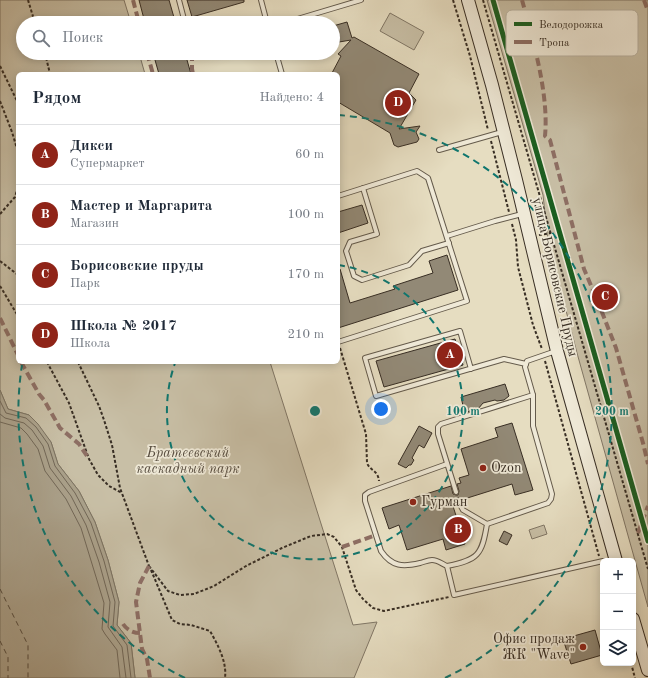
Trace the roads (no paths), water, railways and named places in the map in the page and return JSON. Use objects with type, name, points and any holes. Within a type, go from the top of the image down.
[{"type":"main road","name":"улица Борисовские Пруды","points":[[468,0],[504,131],[607,558]]},
{"type":"main road","points":[[636,629],[648,670]]},
{"type":"lane","points":[[179,0],[184,16]]},
{"type":"lane","points":[[261,0],[265,16]]},
{"type":"lane","points":[[308,16],[362,0]]},
{"type":"lane","points":[[278,60],[281,72]]},
{"type":"lane","points":[[439,150],[504,131]]},
{"type":"lane","points":[[340,195],[417,171],[428,178],[467,301],[340,341]]},
{"type":"lane","points":[[363,188],[377,234],[350,242],[346,251],[354,276],[362,280],[409,265],[422,251],[449,242]]},
{"type":"lane","points":[[447,236],[524,214]]},
{"type":"lane","points":[[471,369],[460,331],[365,358],[376,396],[471,369],[504,359],[526,364]]},
{"type":"lane","points":[[458,501],[463,510],[487,524],[548,503],[552,499],[549,480],[533,426],[533,394],[525,367],[527,361],[557,351]]},
{"type":"lane","points":[[456,492],[437,430],[441,424],[533,394]]},
{"type":"lane","points":[[447,464],[377,489],[365,495],[365,501],[381,551],[386,558],[393,563],[406,567],[431,560],[438,561],[447,566],[460,564],[474,558],[480,551],[485,540],[487,524]]},
{"type":"lane","points":[[447,566],[454,595],[600,563]]},
{"type":"water","points":[[0,390],[8,409],[29,415],[38,424],[51,442],[58,464],[79,491],[95,522],[108,560],[119,602],[117,625],[131,643],[135,678],[0,678]]},
{"type":"place","name":"Школа № 2017","points":[[398,103]]},
{"type":"place","name":"Борисовские пруды","points":[[605,297]]},
{"type":"place","name":"Дикси","points":[[450,355]]},
{"type":"place","name":"Ozon","points":[[483,468]]},
{"type":"place","name":"Гурман","points":[[413,502]]},
{"type":"place","name":"Мастер и Маргарита","points":[[458,530]]},
{"type":"place","name":"Офис продаж ЖК \"Wave\"","points":[[583,647]]},
{"type":"park label","name":"Братеевский каскадный парк","points":[[188,462]]}]
